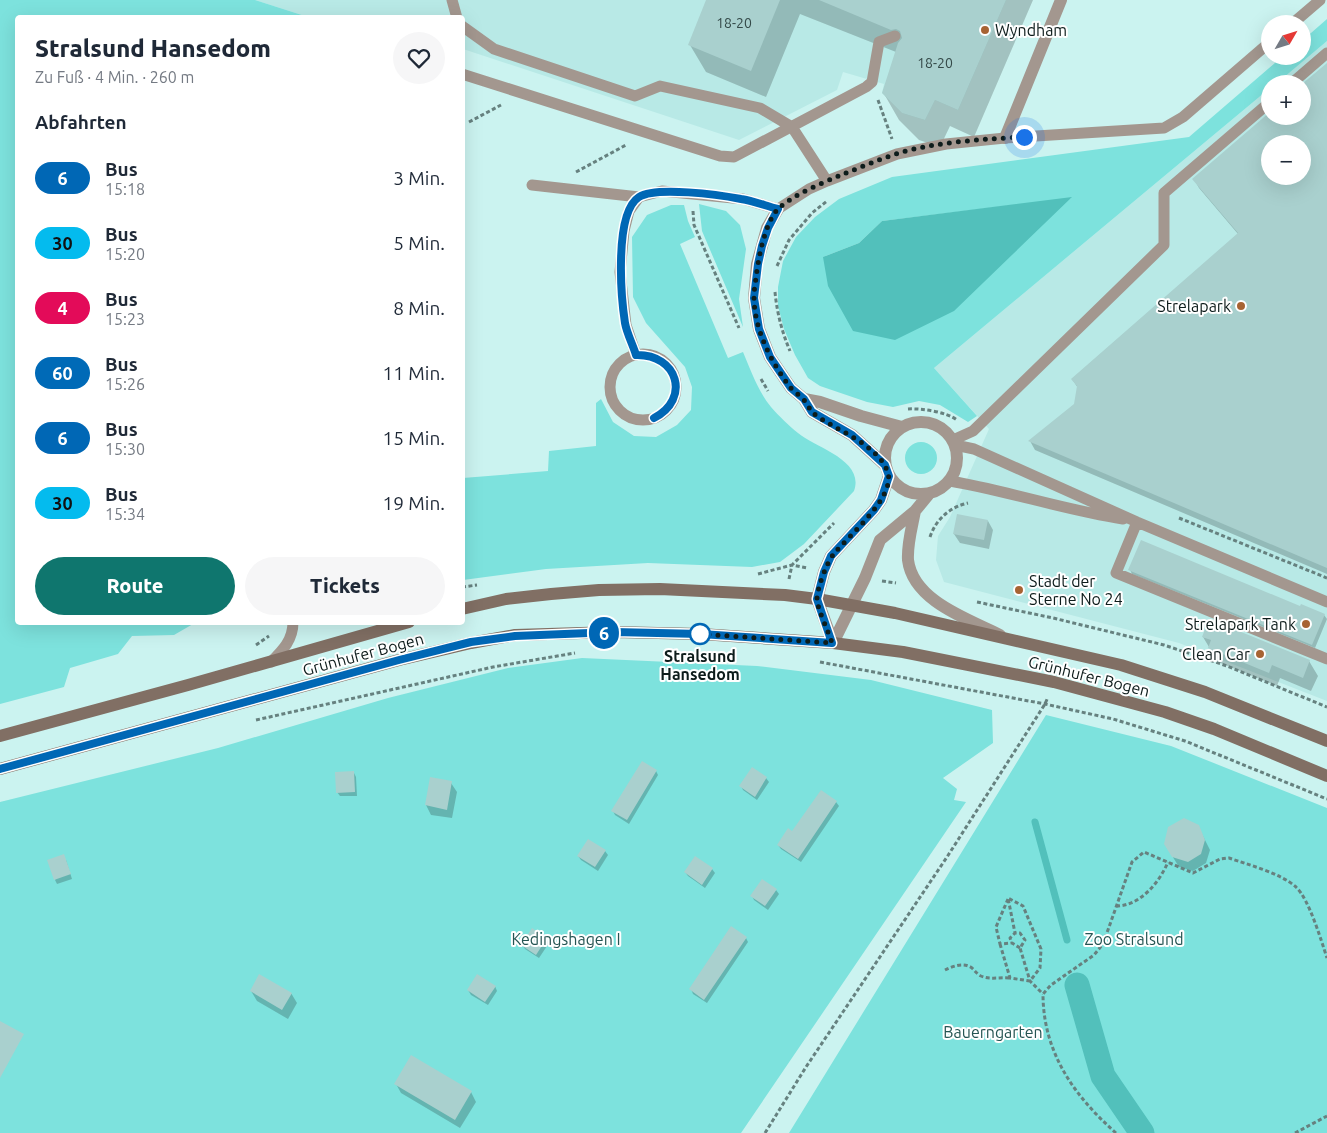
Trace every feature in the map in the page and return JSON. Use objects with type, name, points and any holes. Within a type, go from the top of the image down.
[{"type":"main road","name":"Grünhufer Bogen","points":[[465,609],[506,599],[599,590],[660,589],[785,595],[817,599],[1011,640],[1121,666],[1173,682],[1268,716],[1327,741]]},
{"type":"main road","name":"Grünhufer Bogen","points":[[0,736],[399,625]]},
{"type":"main road","name":"Grünhufer Bogen","points":[[0,769],[471,642],[515,636],[614,632],[701,634],[832,643],[903,652],[1054,682],[1165,712],[1214,729],[1327,776]]},
{"type":"street","points":[[1005,138],[1061,0]]},
{"type":"street","points":[[778,209],[768,228],[762,246],[754,298],[759,329],[770,357],[791,388],[804,399],[812,412],[852,435],[887,470],[896,485],[906,492],[917,495],[929,494],[941,489],[950,481],[956,470],[957,457],[954,442],[947,432],[939,426],[930,423],[911,423],[893,434],[884,454],[887,470],[881,500],[831,556],[824,572],[817,599],[832,643]]},
{"type":"street","points":[[804,399],[820,402],[902,427]]},
{"type":"street","name":"Grünhufer Bogen","points":[[832,643],[852,605],[880,540],[915,511],[929,494]]},
{"type":"street","name":"Grünhufer Bogen","points":[[915,511],[909,542],[908,562],[922,590],[941,605],[1011,640]]},
{"type":"lane","points":[[452,0],[456,15]]},
{"type":"lane","points":[[1302,15],[1320,0]]},
{"type":"lane","points":[[465,28],[494,49],[636,96],[660,86],[760,108],[792,127],[827,181]]},
{"type":"lane","points":[[465,75],[647,134],[720,156],[734,157],[834,105],[872,82],[879,42],[894,36]]},
{"type":"lane","points":[[532,185],[639,197],[662,191],[743,199],[778,209],[809,189],[898,154],[946,144],[1005,138],[1164,128],[1183,118],[1261,50]]},
{"type":"lane","points":[[1301,75],[1327,53]]},
{"type":"lane","points":[[954,442],[973,430],[1164,245],[1164,193],[1261,110]]},
{"type":"lane","points":[[636,355],[626,325],[620,272],[625,224],[629,211],[639,197]]},
{"type":"lane","points":[[636,355],[658,358],[667,364],[676,384],[675,395],[671,405],[663,414],[654,418],[643,420],[632,418],[616,406],[612,396],[610,386],[618,366],[626,359],[636,355]]},
{"type":"lane","points":[[954,442],[1327,602]]},
{"type":"lane","points":[[950,481],[989,488],[1102,516],[1137,522]]},
{"type":"lane","points":[[1137,522],[1116,573],[1327,659]]},
{"type":"lane","points":[[271,662],[283,650],[292,636],[293,625]]},
{"type":"path","points":[[872,82],[898,154]]},
{"type":"path","points":[[470,122],[524,93]]},
{"type":"path","points":[[549,186],[647,134]]},
{"type":"path","points":[[776,274],[777,266],[789,240],[812,213],[828,201]]},
{"type":"path","points":[[774,288],[782,332],[792,356]]},
{"type":"path","points":[[929,540],[934,525],[948,512],[962,504],[982,503],[989,488]]},
{"type":"path","points":[[254,646],[273,633]]},
{"type":"path","points":[[249,722],[493,667],[576,653]]},
{"type":"path","points":[[813,661],[1045,704],[1113,720],[1185,741],[1327,799]]},
{"type":"path","points":[[765,1133],[806,1067],[947,857],[1045,704]]},
{"type":"path","points":[[1116,1133],[1095,1114],[1060,1068],[1043,1014],[1043,994],[1051,985],[1094,955],[1104,944],[1132,862],[1144,852],[1193,873],[1220,859],[1229,858],[1284,878],[1297,888],[1309,908],[1327,958]]},
{"type":"path","points":[[1116,906],[1124,906],[1146,893],[1163,874],[1168,862]]},
{"type":"path","points":[[1008,898],[1015,933]]},
{"type":"path","points":[[1008,898],[996,927],[1010,978]]},
{"type":"path","points":[[1008,898],[1024,906],[1041,949],[1040,968],[1030,981]]},
{"type":"path","points":[[1012,943],[1010,938],[1015,933]]},
{"type":"path","points":[[1015,933],[1020,933],[1025,940],[1020,948]]},
{"type":"path","points":[[1000,944],[1012,943],[1020,948],[1030,981],[1043,994]]},
{"type":"path","points":[[945,970],[952,966],[967,966],[981,976],[992,978],[999,976],[1030,981]]},
{"type":"path","points":[[1295,1133],[1327,1116]]},
{"type":"shaded area","points":[[255,0],[1006,0],[958,110],[935,100],[925,120],[902,113],[882,93],[884,84],[843,72],[837,90],[739,140],[465,50],[465,15],[302,15]]},
{"type":"shaded area","points":[[1327,41],[1327,701],[1179,643],[944,582],[936,560],[938,536],[950,517],[989,429],[934,368],[1261,96],[1261,125],[1311,125],[1311,75],[1287,75],[1299,65],[1311,65],[1311,54]]},
{"type":"shaded area","points":[[1072,197],[954,311],[895,340],[853,331],[828,286],[823,257],[859,243],[882,221]]},
{"type":"green space","points":[[0,0],[255,0],[302,15],[15,15],[15,625],[191,625],[174,635],[132,636],[118,654],[70,668],[64,687],[0,704]]},
{"type":"green space","points":[[1327,19],[1327,41],[1311,54],[1311,33]]},
{"type":"green space","points":[[1273,65],[1299,65],[1287,75],[1261,75],[1261,96],[934,368],[977,416],[968,422],[940,405],[919,401],[893,407],[867,402],[820,386],[808,378],[795,355],[784,329],[778,306],[778,287],[783,261],[796,237],[815,217],[839,199],[892,177],[1189,137]],"holes":[[[1071,198],[823,257],[859,243],[882,221]]]},
{"type":"green space","points":[[699,204],[726,211],[740,225],[746,249],[739,299],[743,327],[702,231]]},
{"type":"green space","points":[[671,205],[684,205],[695,237],[680,244],[728,358],[743,352],[766,401],[798,433],[846,463],[852,471],[855,480],[854,491],[804,544],[780,562],[752,567],[648,563],[546,569],[465,580],[465,478],[548,471],[549,451],[596,446],[596,403],[601,399],[613,422],[634,436],[656,437],[677,425],[691,410],[692,387],[685,367],[646,323],[633,297],[632,237],[647,215]]},
{"type":"green space","points":[[921,442],[927,443],[932,447],[936,452],[936,464],[932,469],[927,473],[921,474],[915,473],[910,469],[906,464],[905,458],[906,452],[910,447],[915,443]]},
{"type":"green space","name":"Kedingshagen I","points":[[582,658],[757,666],[871,680],[992,710],[993,743],[943,778],[957,789],[954,800],[966,802],[741,1133],[0,1133],[0,802],[218,748],[388,698],[508,668]]},
{"type":"green space","name":"Zoo Stralsund","points":[[1046,715],[1171,746],[1327,808],[1327,1133],[789,1133]]},
{"type":"building","points":[[706,0],[780,0],[751,71],[688,45]]},
{"type":"building","points":[[819,0],[1006,0],[958,110],[935,100],[925,120],[902,113],[882,93],[898,43],[902,38],[900,31],[896,29],[891,30]]},
{"type":"building","name":"Strelapark","points":[[1327,63],[1327,568],[1028,441],[1074,404],[1077,386],[1071,379],[1238,233],[1192,179],[1261,120],[1261,125],[1311,125],[1311,76]]},
{"type":"building","points":[[957,514],[988,520],[984,540],[953,534]]},
{"type":"building","points":[[1141,540],[1300,606],[1301,604],[1325,614],[1312,645],[1128,570]]},
{"type":"building","name":"Clean Car","points":[[1209,619],[1310,660],[1303,678],[1272,665],[1269,673],[1208,648],[1211,640],[1202,637]]},
{"type":"building","points":[[642,761],[657,770],[627,820],[611,811]]},
{"type":"building","points":[[752,767],[767,777],[755,797],[739,786]]},
{"type":"building","points":[[354,771],[355,792],[336,793],[335,772]]},
{"type":"building","points":[[430,777],[452,781],[447,810],[425,805]]},
{"type":"building","points":[[821,790],[837,801],[798,859],[777,845],[788,828],[792,831]]},
{"type":"building","points":[[1184,818],[1199,825],[1205,840],[1201,854],[1188,862],[1172,857],[1164,844],[1168,827]]},
{"type":"building","points":[[588,839],[606,850],[595,867],[577,856]]},
{"type":"building","points":[[64,854],[71,874],[54,880],[47,860]]},
{"type":"building","points":[[695,856],[713,868],[702,885],[684,872]]},
{"type":"building","points":[[762,879],[777,889],[765,906],[750,896]]},
{"type":"building","points":[[731,926],[747,937],[704,1000],[689,989]]},
{"type":"building","points":[[532,928],[547,938],[536,955],[521,945]]},
{"type":"building","points":[[259,974],[292,993],[282,1010],[250,991]]},
{"type":"building","points":[[477,974],[496,986],[485,1002],[467,990]]},
{"type":"building","points":[[0,1021],[24,1034],[0,1078]]},
{"type":"building","points":[[411,1055],[472,1091],[455,1120],[394,1084]]},
{"type":"waterway","points":[[1035,822],[1067,940]]},
{"type":"waterway","points":[[1077,985],[1103,1076],[1142,1133]]},
{"type":"bus line","name":"6","points":[[0,769],[471,642],[515,636],[614,632],[781,638],[832,643],[817,599],[824,572],[831,556],[881,500],[889,476],[885,465],[852,435],[812,412],[804,399],[791,388],[770,357],[759,329],[754,298],[762,246],[768,228],[778,209],[743,199],[662,191],[639,197],[629,211],[624,231],[620,272],[626,325],[636,355],[658,358],[667,364],[676,384],[675,395],[671,405],[663,414],[654,418]]},
{"type":"place","name":"Wyndham","points":[[985,30]]},
{"type":"place","name":"Strelapark","points":[[1241,306]]},
{"type":"place","name":"Stadt der Sterne No 24","points":[[1019,590]]},
{"type":"place","name":"Strelapark Tank","points":[[1306,624]]},
{"type":"place","name":"Stralsund Hansedom","points":[[700,634]]},
{"type":"place","name":"Clean Car","points":[[1260,654]]},
{"type":"route","points":[[700,634],[781,638],[832,643],[817,599],[824,572],[831,556],[881,500],[889,476],[885,465],[852,435],[812,412],[804,399],[791,388],[770,357],[759,329],[754,298],[762,246],[768,228],[778,209],[809,189],[898,154],[946,144],[1024,137]]},
{"type":"park label","name":"Bauerngarten","points":[[993,1032]]}]
